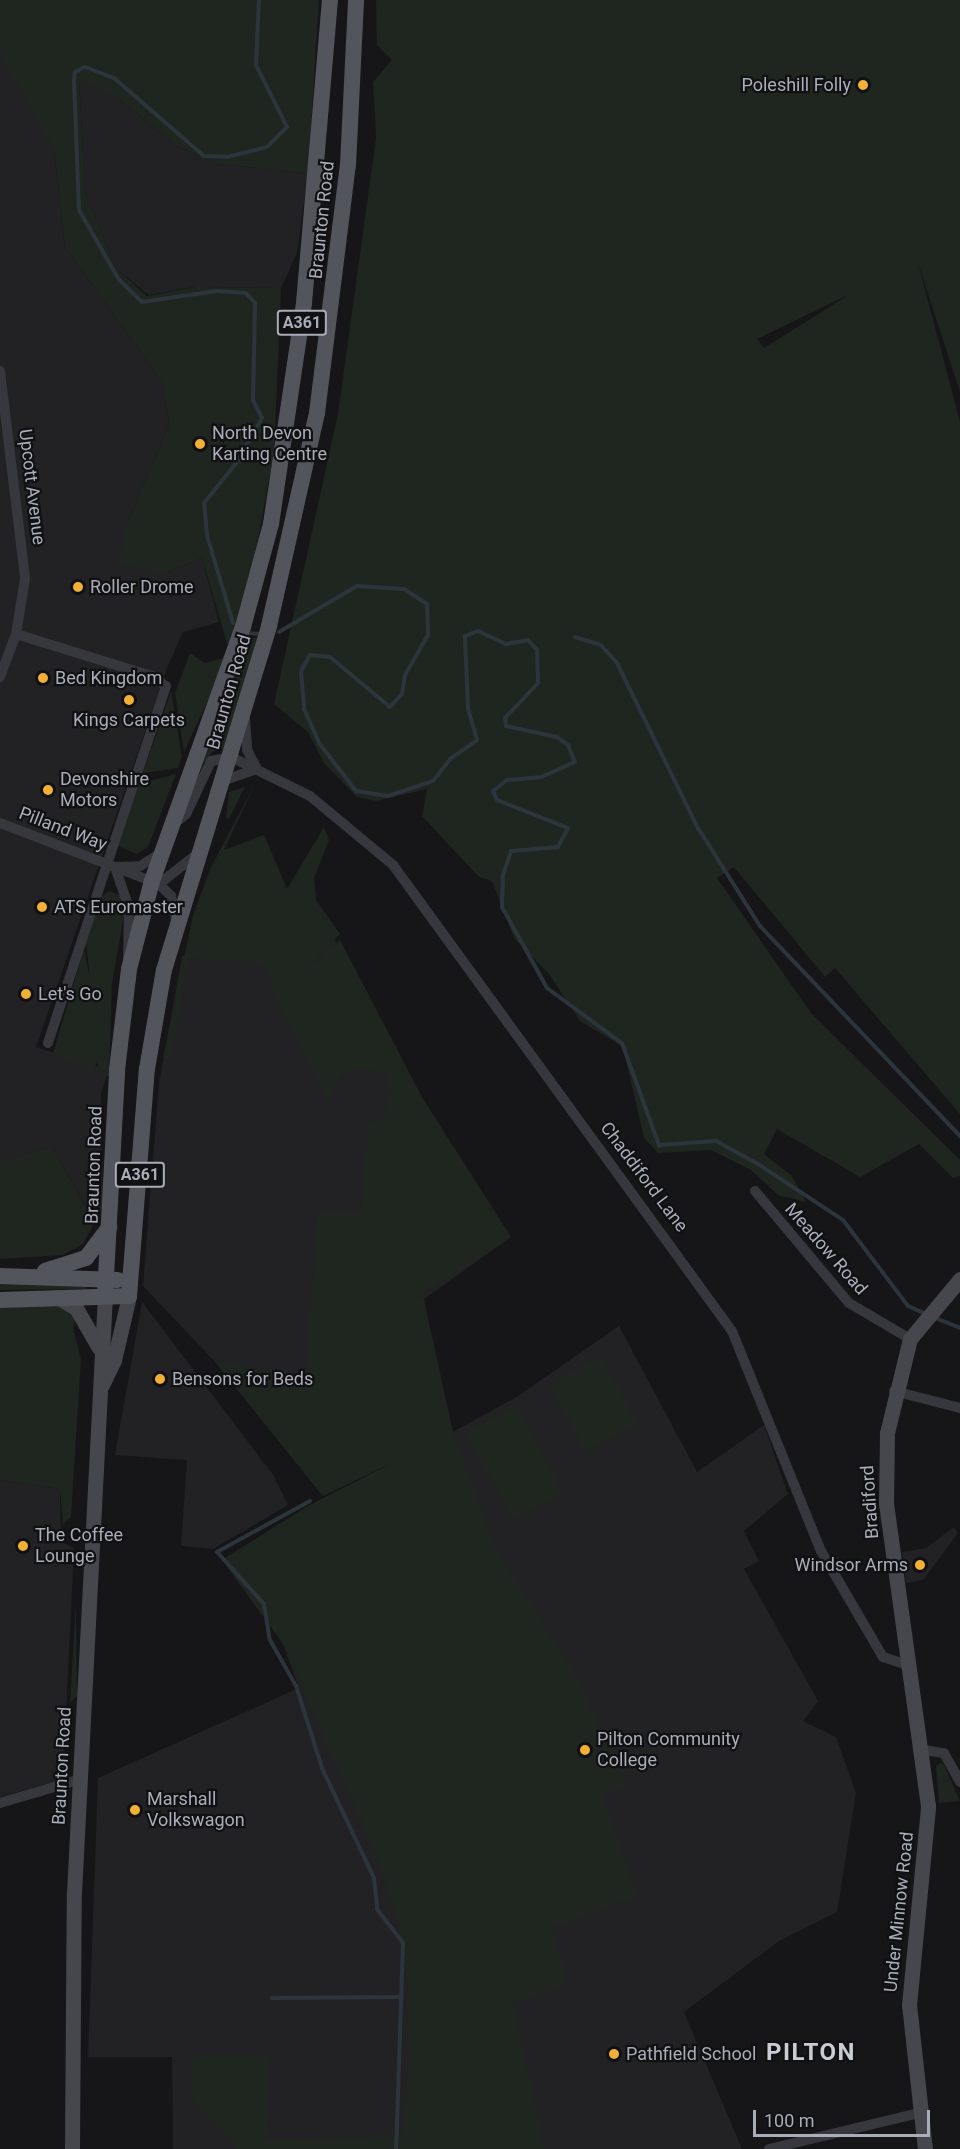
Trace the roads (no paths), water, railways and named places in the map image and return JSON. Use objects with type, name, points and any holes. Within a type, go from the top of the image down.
[{"type":"main road","name":"Braunton Road","points":[[72,2149],[74,1893],[81,1779],[90,1519],[102,1386],[99,1348],[112,1218],[117,1070],[129,969],[156,883],[162,853],[243,627],[271,524],[304,303],[330,0]]},
{"type":"main road","name":"Braunton Road","points":[[102,1386],[114,1360],[130,1288],[147,1069],[176,921],[196,855],[245,714],[293,528],[318,401],[348,165],[356,0]]},
{"type":"main road","points":[[0,1276],[29,1274],[86,1258],[112,1218]]},
{"type":"main road","points":[[29,1274],[106,1287],[130,1288]]},
{"type":"main road","name":"Bradiford","points":[[924,1750],[885,1481],[894,1390],[915,1333],[932,1309],[960,1279]]},
{"type":"main road","points":[[0,1300],[57,1297],[106,1287]]},
{"type":"main road","points":[[57,1297],[76,1308],[99,1348]]},
{"type":"main road","name":"Under Minnow Road","points":[[924,1750],[929,1818],[909,2005],[925,2149]]},
{"type":"street","name":"Upcott Avenue","points":[[0,370],[24,544],[16,634],[0,677]]},
{"type":"street","points":[[16,634],[152,676],[166,686],[104,862],[48,1043]]},
{"type":"street","points":[[222,780],[258,769],[247,750],[245,714]]},
{"type":"street","points":[[172,826],[186,814],[211,761],[231,757]]},
{"type":"street","name":"Chaddiford Lane","points":[[231,757],[310,796],[393,865],[676,1247],[743,1351],[812,1530],[866,1632],[888,1662],[911,1666]]},
{"type":"street","name":"Pilland Way","points":[[0,823],[156,883]]},
{"type":"street","name":"Pilland Way","points":[[115,867],[140,866],[162,853]]},
{"type":"street","points":[[176,921],[171,896],[156,883],[196,855]]},
{"type":"street","name":"Pilland Way","points":[[115,867],[129,908],[129,969]]},
{"type":"street","name":"Meadow Road","points":[[755,1191],[849,1303],[915,1333]]},
{"type":"street","points":[[894,1390],[960,1408]]},
{"type":"street","points":[[924,1750],[944,1753],[960,1782]]},
{"type":"street","points":[[0,1803],[81,1779]]},
{"type":"street","points":[[769,2149],[920,2114]]},
{"type":"waterway","points":[[233,623],[207,535],[204,503],[237,462],[262,418],[253,400],[255,303],[246,293],[217,291],[142,302],[119,280],[79,210],[74,81],[75,72],[85,67],[114,78],[204,156],[227,157],[267,147],[287,127],[256,65],[259,0]]},
{"type":"waterway","points":[[279,632],[357,586],[404,589],[427,604],[428,635],[405,675],[402,694],[390,707],[330,657],[310,655],[301,671],[304,709],[319,743],[356,791],[388,796],[433,781],[450,759],[477,740],[468,709],[465,636],[478,631],[506,644],[528,640],[537,650],[538,683],[505,718],[506,726],[557,737],[568,745],[575,762],[542,777],[507,780],[493,791],[497,800],[568,828],[558,847],[511,851],[503,875],[502,907],[547,988],[622,1043],[659,1145],[716,1141],[758,1164],[843,1220],[908,1306],[926,1314]]},
{"type":"waterway","points":[[248,633],[259,634]]},
{"type":"waterway","points":[[575,637],[601,645],[617,663],[698,828],[760,926],[960,1136]]},
{"type":"waterway","points":[[933,1317],[960,1328]]},
{"type":"waterway","points":[[310,1501],[217,1552],[264,1604],[270,1640],[296,1686],[322,1768],[374,1878],[377,1909],[403,1943],[396,2149]]},
{"type":"waterway","points":[[272,1998],[400,1997]]},
{"type":"place","name":"Poleshill Folly","points":[[863,85]]},
{"type":"place","name":"North Devon Karting Centre","points":[[200,444]]},
{"type":"place","name":"Roller Drome","points":[[78,587]]},
{"type":"place","name":"Bed Kingdom","points":[[43,678]]},
{"type":"place","name":"Kings Carpets","points":[[129,700]]},
{"type":"place","name":"Devonshire Motors","points":[[48,790]]},
{"type":"place","name":"ATS Euromaster","points":[[42,907]]},
{"type":"place","name":"Let's Go","points":[[26,994]]},
{"type":"place","name":"Bensons for Beds","points":[[160,1379]]},
{"type":"place","name":"The Coffee Lounge","points":[[23,1546]]},
{"type":"place","name":"Windsor Arms","points":[[920,1565]]},
{"type":"place","name":"Pilton Community College","points":[[585,1750]]},
{"type":"place","name":"Marshall Volkswagon","points":[[135,1810]]},
{"type":"place","name":"Pathfield School","points":[[614,2054]]},
{"type":"district","name":"PILTON","points":[[811,2053]]}]
